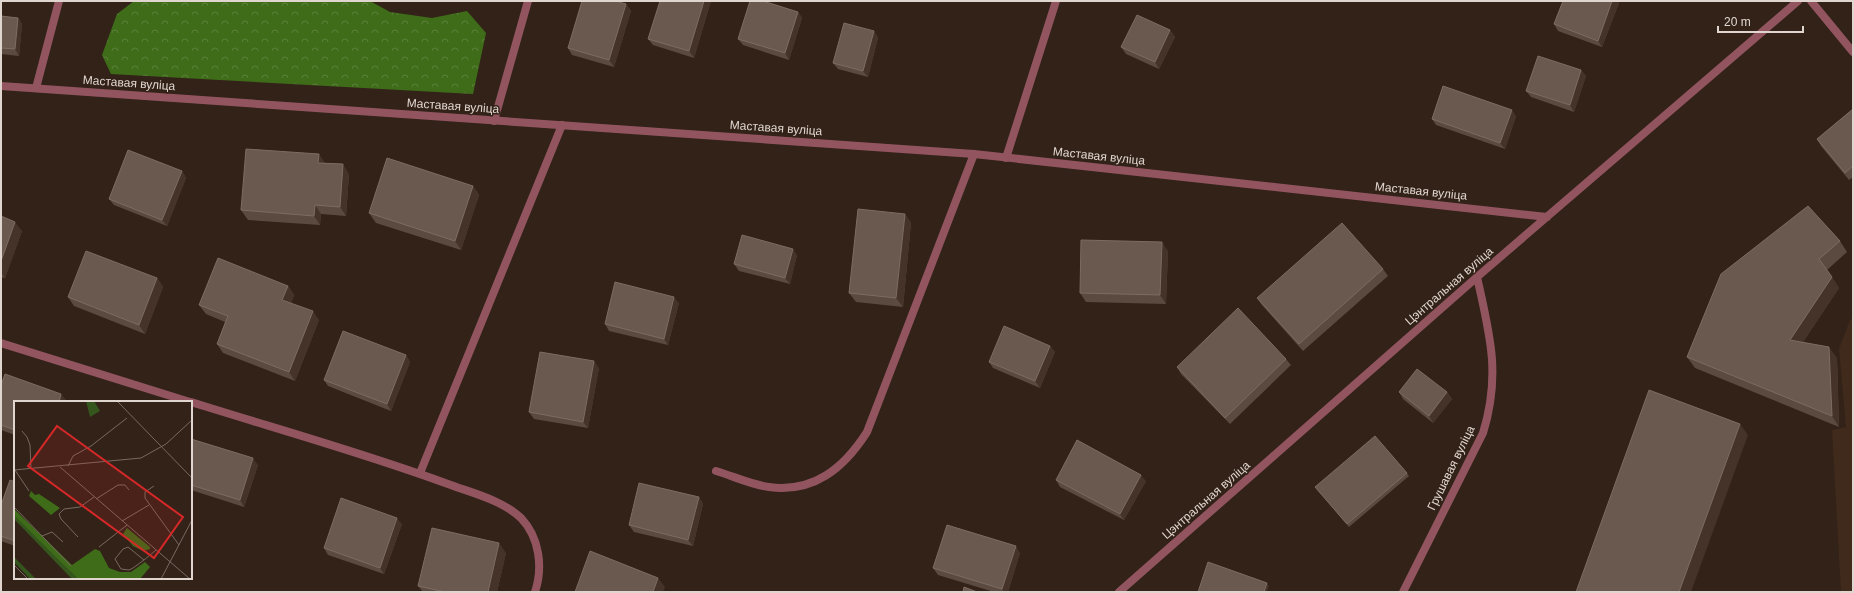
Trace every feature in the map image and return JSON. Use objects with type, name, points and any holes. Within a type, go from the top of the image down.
[{"type":"street","points":[[36,88],[59,1]]},
{"type":"street","points":[[494,121],[528,1]]},
{"type":"street","points":[[1006,158],[1056,1]]},
{"type":"street","name":"Цэнтральная вуліца","points":[[1119,592],[1477,277],[1798,1]]},
{"type":"street","points":[[1811,1],[1853,52]]},
{"type":"street","name":"Маставая вуліца","points":[[1,86],[974,154],[1547,217]]},
{"type":"street","points":[[420,473],[562,125]]},
{"type":"street","points":[[716,471],[768,487],[791,488],[815,482],[838,469],[855,451],[867,432],[974,154]]},
{"type":"street","name":"Грушавая вуліца","points":[[1403,592],[1483,433],[1490,408],[1493,382],[1492,354],[1488,325],[1477,277]]},
{"type":"street","points":[[1,343],[188,401]]},
{"type":"street","points":[[192,402],[420,473],[508,507],[522,519],[532,534],[538,551],[540,567],[535,592]]},
{"type":"shaded area","points":[[1853,318],[1853,592],[1841,592],[1832,430],[1846,427],[1839,349],[1850,320]]},
{"type":"green space","points":[[134,1],[370,1],[390,12],[432,18],[467,11],[486,33],[473,94],[111,74],[102,55],[117,14]]},
{"type":"building","points":[[582,1],[616,1],[626,4],[609,60],[568,48]]},
{"type":"building","points":[[660,1],[704,1],[689,51],[648,39]]},
{"type":"building","points":[[750,1],[763,1],[798,12],[785,53],[738,39]]},
{"type":"building","points":[[1563,1],[1612,1],[1598,41],[1554,24]]},
{"type":"building","points":[[1137,15],[1170,30],[1155,62],[1121,47]]},
{"type":"building","points":[[1,16],[18,18],[15,49],[1,48]]},
{"type":"building","points":[[844,23],[874,31],[863,71],[833,63]]},
{"type":"building","points":[[1538,56],[1581,70],[1570,105],[1526,91]]},
{"type":"building","points":[[1443,86],[1512,110],[1500,143],[1432,119]]},
{"type":"building","points":[[1853,109],[1853,166],[1845,173],[1817,139]]},
{"type":"building","points":[[246,149],[319,154],[318,163],[343,164],[340,207],[315,205],[314,216],[241,210]]},
{"type":"building","points":[[128,150],[182,171],[162,220],[109,199]]},
{"type":"building","points":[[387,158],[473,186],[455,241],[369,213]]},
{"type":"building","points":[[1808,206],[1840,241],[1819,259],[1832,277],[1790,340],[1829,347],[1832,416],[1687,357],[1721,274]]},
{"type":"building","points":[[858,209],[905,214],[896,298],[849,293]]},
{"type":"building","points":[[1,216],[15,222],[1,261]]},
{"type":"building","points":[[1342,223],[1383,269],[1299,344],[1257,298]]},
{"type":"building","points":[[742,235],[793,249],[785,278],[734,264]]},
{"type":"building","points":[[1081,240],[1162,242],[1160,295],[1080,293]]},
{"type":"building","points":[[86,251],[157,278],[139,325],[68,297]]},
{"type":"building","points":[[218,258],[288,286],[282,300],[313,311],[289,372],[217,344],[228,316],[199,305]]},
{"type":"building","points":[[615,282],[674,297],[664,339],[605,324]]},
{"type":"building","points":[[1238,308],[1286,359],[1225,418],[1177,367]]},
{"type":"building","points":[[1004,326],[1050,346],[1035,381],[989,362]]},
{"type":"building","points":[[343,331],[406,355],[387,404],[324,380]]},
{"type":"building","points":[[540,352],[594,361],[583,422],[529,412]]},
{"type":"building","points":[[1417,369],[1447,392],[1429,416],[1399,392]]},
{"type":"building","points":[[5,374],[61,394],[59,401],[14,401],[14,430],[1,425],[1,385]]},
{"type":"building","points":[[1649,390],[1740,424],[1679,592],[1576,592]]},
{"type":"building","points":[[1375,436],[1407,473],[1347,524],[1315,487]]},
{"type":"building","points":[[192,439],[253,458],[240,500],[192,485]]},
{"type":"building","points":[[1077,440],[1141,475],[1120,514],[1056,480]]},
{"type":"building","points":[[10,480],[14,482],[14,541],[1,536],[1,505]]},
{"type":"building","points":[[639,483],[699,497],[688,540],[629,525]]},
{"type":"building","points":[[341,498],[397,518],[380,568],[324,548]]},
{"type":"building","points":[[947,525],[1016,546],[1002,589],[933,568]]},
{"type":"building","points":[[432,528],[499,543],[488,592],[445,592],[418,586]]},
{"type":"building","points":[[590,551],[658,578],[653,592],[575,592]]},
{"type":"building","points":[[1208,562],[1267,583],[1264,592],[1198,592]]},
{"type":"building","points":[[964,587],[977,592],[963,592]]}]
